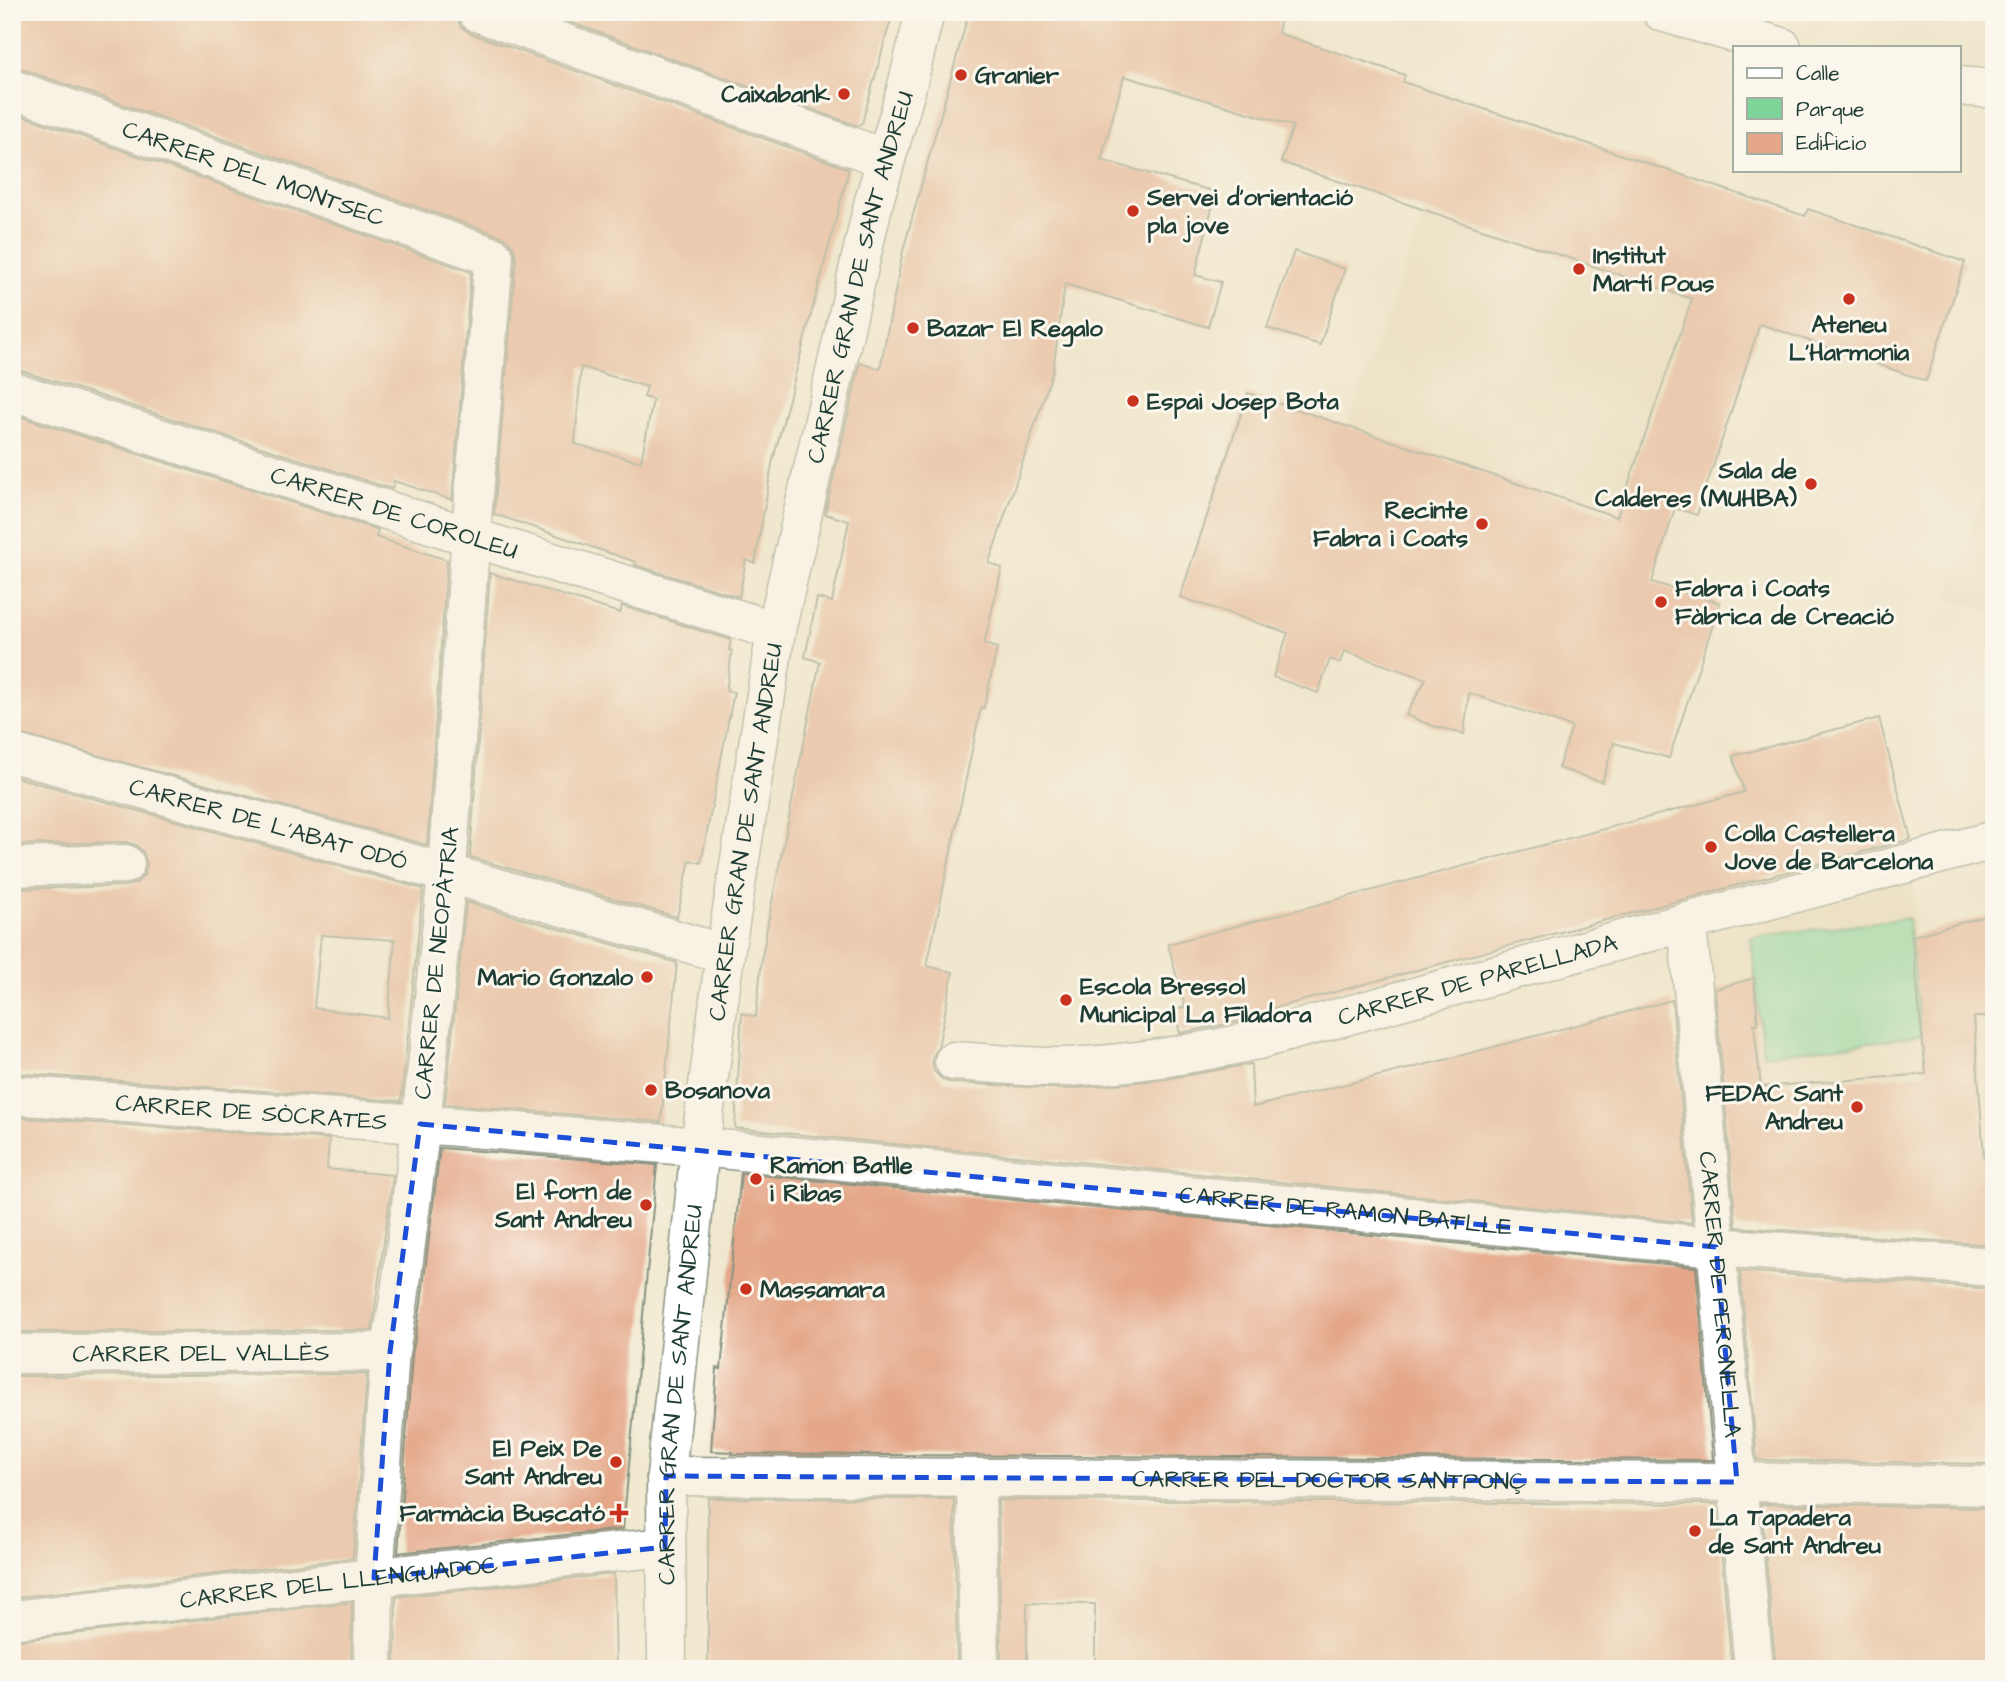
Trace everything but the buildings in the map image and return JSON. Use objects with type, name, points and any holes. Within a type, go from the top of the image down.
[{"type":"street","points":[[477,12],[886,159]]},
{"type":"street","name":"CARRER GRAN DE SANT ANDREU","points":[[667,1669],[666,1476],[700,1147],[725,954],[776,631],[874,201],[925,12]]},
{"type":"street","points":[[1662,12],[1779,46]]},
{"type":"street","points":[[1960,86],[1994,89]]},
{"type":"street","name":"CARRER DEL MONTSEC","points":[[12,89],[494,257]]},
{"type":"street","name":"CARRER DE NEOPÀTRIA","points":[[373,1669],[374,1578],[390,1352],[399,1300],[420,1124],[446,873],[494,257]]},
{"type":"street","name":"CARRER DE COROLEU","points":[[12,391],[776,631]]},
{"type":"street","name":"CARRER DE L'ABAT ODÓ","points":[[12,753],[446,873],[725,954]]},
{"type":"street","name":"CARRER DE PARELLADA","points":[[954,1061],[1065,1067],[1147,1060],[1207,1051],[1258,1040],[1994,840]]},
{"type":"street","points":[[12,867],[125,864]]},
{"type":"street","name":"CARRER DE PERONELLA","points":[[1687,922],[1754,1669]]},
{"type":"street","name":"CARRER DE SÒCRATES","points":[[12,1095],[700,1147]]},
{"type":"street","name":"CARRER DE RAMON BATLLE","points":[[700,1147],[1716,1247],[1994,1267]]},
{"type":"street","name":"CARRER DEL VALLÈS","points":[[12,1354],[390,1352]]},
{"type":"street","name":"CARRER DEL DOCTOR SANTPONÇ","points":[[666,1476],[1994,1486]]},
{"type":"street","points":[[976,1478],[979,1669]]},
{"type":"street","name":"CARRER DEL LLENGUADOC","points":[[12,1620],[666,1547]]},
{"type":"highlighted area","points":[[420,1124],[1716,1247],[1737,1482],[666,1476],[665,1547],[374,1578],[390,1352]]},
{"type":"shaded area","name":"Institut Martí Pous","points":[[1320,46],[1805,216],[1627,488],[1617,517],[1347,426],[1425,211],[1281,162]]},
{"type":"shaded area","points":[[1994,460],[1994,613],[1947,599]]},
{"type":"shaded area","name":"FEDAC Sant Andreu","points":[[1914,876],[1916,926],[1912,936],[1916,989],[1994,987],[1994,1247],[1731,1225],[1707,931]]},
{"type":"green space","points":[[1908,918],[1921,1036],[1763,1055],[1751,937]]},
{"type":"place","name":"Granier","points":[[961,75]]},
{"type":"place","name":"Caixabank","points":[[844,94]]},
{"type":"place","name":"Servei d'orientació pla jove","points":[[1133,211]]},
{"type":"place","name":"Institut Martí Pous","points":[[1579,269]]},
{"type":"place","name":"Ateneu L'Harmonia","points":[[1849,299]]},
{"type":"place","name":"Bazar El Regalo","points":[[913,328]]},
{"type":"place","name":"Espai Josep Bota","points":[[1133,401]]},
{"type":"place","name":"Sala de Calderes (MUHBA)","points":[[1811,484]]},
{"type":"place","name":"Recinte Fabra i Coats","points":[[1482,524]]},
{"type":"place","name":"Fabra i Coats Fàbrica de Creació","points":[[1661,602]]},
{"type":"place","name":"Colla Castellera Jove de Barcelona","points":[[1711,847]]},
{"type":"place","name":"Mario Gonzalo","points":[[647,977]]},
{"type":"place","name":"Escola Bressol Municipal La Filadora","points":[[1066,1000]]},
{"type":"place","name":"Bosanova","points":[[651,1090]]},
{"type":"place","name":"FEDAC Sant Andreu","points":[[1857,1107]]},
{"type":"place","name":"Ramon Batlle i Ribas","points":[[756,1179]]},
{"type":"place","name":"El forn de Sant Andreu","points":[[646,1205]]},
{"type":"place","name":"Massamara","points":[[746,1289]]},
{"type":"place","name":"El Peix De Sant Andreu","points":[[616,1462]]},
{"type":"place","name":"Farmàcia Buscató","points":[[619,1513]]},
{"type":"place","name":"La Tapadera de Sant Andreu","points":[[1695,1531]]}]
